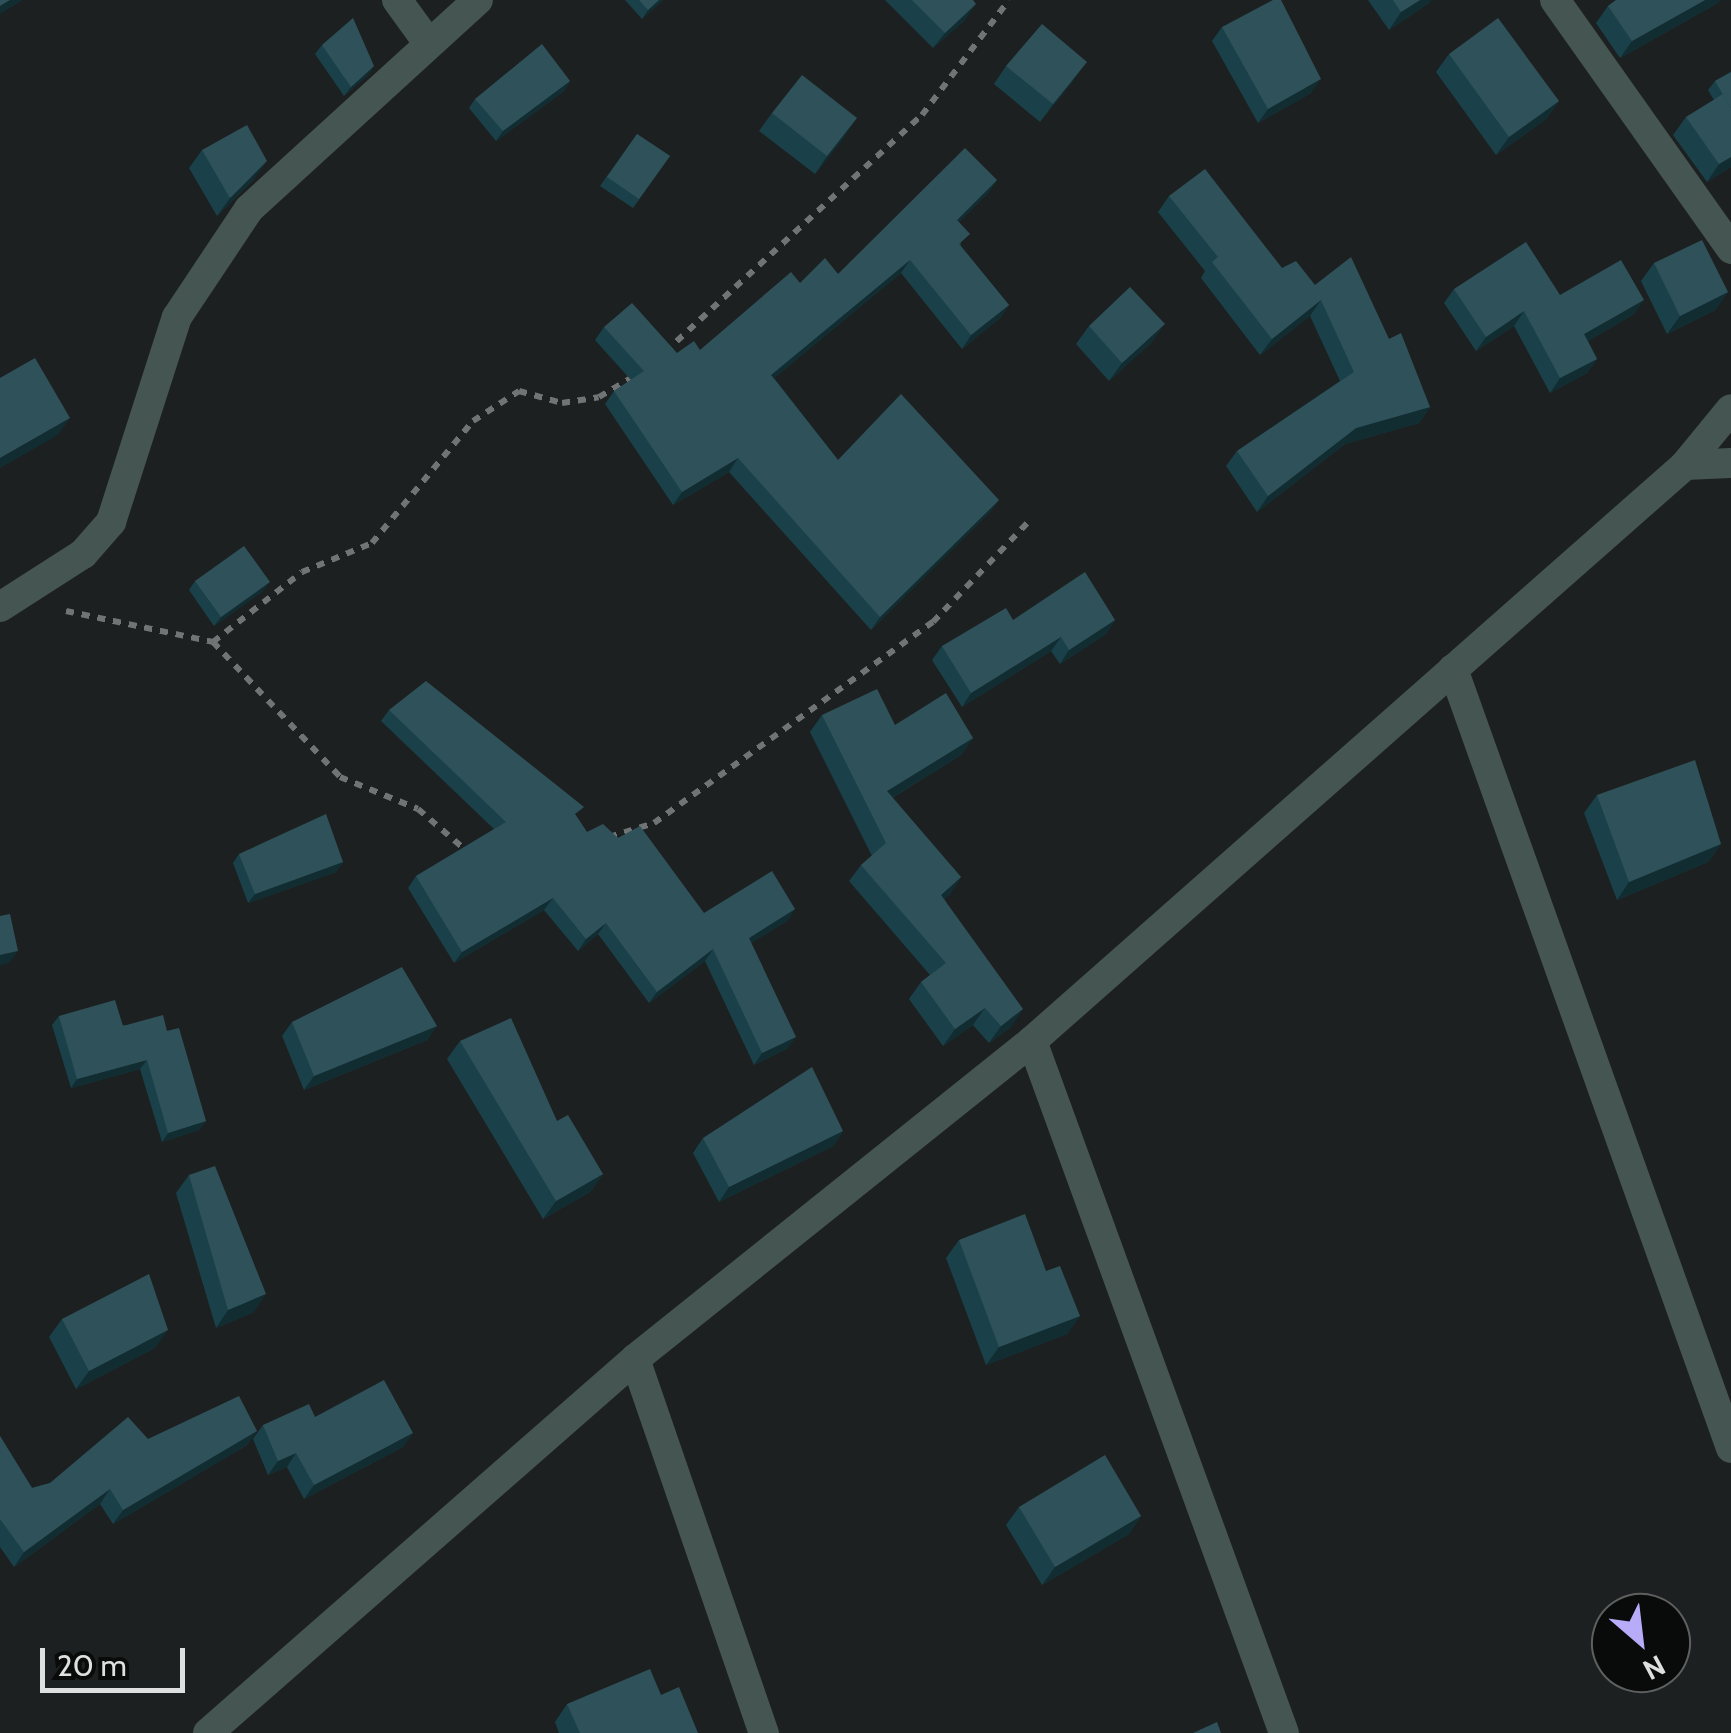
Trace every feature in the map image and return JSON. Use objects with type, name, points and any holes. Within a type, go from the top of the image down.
[{"type":"street","points":[[397,0],[430,44]]},
{"type":"street","points":[[4,595],[84,554],[111,522],[177,317],[228,235],[478,0]]},
{"type":"street","points":[[1556,0],[1731,249]]},
{"type":"street","points":[[210,1732],[636,1359],[1032,1041],[1684,465],[1731,409]]},
{"type":"street","points":[[1684,465],[1731,463]]},
{"type":"street","points":[[1453,669],[1731,1448]]},
{"type":"street","points":[[1032,1041],[1284,1733]]},
{"type":"street","points":[[636,1359],[764,1733]]},
{"type":"path","points":[[213,642],[302,572],[372,543],[473,421],[519,391],[562,403],[599,397],[651,366],[922,115],[1009,0]]},
{"type":"path","points":[[590,848],[654,824],[933,622],[1031,519]]},
{"type":"path","points":[[4,595],[213,642],[340,777],[418,808],[486,867]]},
{"type":"building","points":[[639,0],[659,0],[648,10]]},
{"type":"building","points":[[912,0],[973,0],[976,4],[945,33]]},
{"type":"building","points":[[1273,0],[1281,0],[1321,79],[1268,109],[1222,27]]},
{"type":"building","points":[[1393,0],[1420,0],[1401,12]]},
{"type":"building","points":[[1616,0],[1705,0],[1632,41],[1608,6]]},
{"type":"building","points":[[353,18],[374,66],[351,87],[322,45]]},
{"type":"building","points":[[1498,18],[1559,101],[1509,137],[1449,54]]},
{"type":"building","points":[[1042,24],[1087,62],[1053,104],[1006,66]]},
{"type":"building","points":[[542,44],[570,81],[503,131],[475,99]]},
{"type":"building","points":[[1731,72],[1731,108],[1715,81]]},
{"type":"building","points":[[802,75],[857,118],[827,156],[772,113]]},
{"type":"building","points":[[1723,94],[1731,108],[1731,157],[1719,164],[1686,117]]},
{"type":"building","points":[[247,125],[267,161],[230,198],[202,150]]},
{"type":"building","points":[[637,134],[670,156],[639,199],[607,177]]},
{"type":"building","points":[[965,148],[997,180],[957,220],[970,234],[959,244],[1009,305],[971,335],[910,260],[771,375],[838,460],[901,394],[999,500],[880,617],[738,458],[682,492],[614,391],[644,371],[604,327],[632,303],[677,353],[694,341],[700,350],[791,272],[800,283],[825,258],[838,274]]},
{"type":"building","points":[[1205,169],[1282,268],[1296,261],[1315,285],[1351,257],[1389,339],[1401,333],[1430,407],[1356,428],[1268,496],[1237,451],[1354,372],[1321,300],[1272,339],[1212,262],[1218,257],[1169,196]]},
{"type":"building","points":[[1702,240],[1728,292],[1680,316],[1654,263]]},
{"type":"building","points":[[1526,242],[1560,295],[1621,260],[1644,300],[1584,334],[1597,359],[1560,378],[1524,311],[1486,337],[1454,289]]},
{"type":"building","points":[[1130,287],[1165,324],[1122,363],[1089,326]]},
{"type":"building","points":[[35,358],[70,418],[0,458],[0,378]]},
{"type":"building","points":[[244,546],[270,582],[221,617],[195,581]]},
{"type":"building","points":[[1085,572],[1115,620],[1069,650],[1061,637],[971,693],[942,646],[1006,608],[1013,620]]},
{"type":"building","points":[[426,681],[584,807],[575,814],[587,832],[603,824],[618,838],[640,826],[704,913],[772,871],[795,909],[749,938],[796,1037],[762,1053],[713,949],[657,992],[606,923],[586,939],[553,898],[462,952],[416,876],[506,822],[389,710]]},
{"type":"building","points":[[877,689],[895,725],[946,693],[973,738],[887,791],[961,877],[941,895],[1023,1009],[1001,1026],[985,1008],[955,1029],[921,982],[946,963],[861,865],[886,843],[822,715]]},
{"type":"building","points":[[1695,760],[1721,844],[1629,882],[1597,795]]},
{"type":"building","points":[[326,814],[343,862],[255,894],[239,854]]},
{"type":"building","points":[[10,914],[18,951],[0,955],[0,916]]},
{"type":"building","points":[[402,967],[437,1026],[314,1076],[292,1022]]},
{"type":"building","points":[[115,1000],[123,1026],[163,1015],[167,1031],[179,1028],[206,1121],[168,1133],[147,1060],[77,1079],[59,1016]]},
{"type":"building","points":[[511,1018],[557,1121],[568,1115],[603,1174],[556,1201],[460,1041]]},
{"type":"building","points":[[812,1067],[843,1131],[729,1187],[703,1138]]},
{"type":"building","points":[[215,1166],[266,1294],[228,1310],[189,1175]]},
{"type":"building","points":[[1025,1214],[1046,1271],[1060,1266],[1080,1316],[999,1347],[959,1240]]},
{"type":"building","points":[[149,1274],[168,1330],[89,1371],[62,1319]]},
{"type":"building","points":[[384,1380],[413,1433],[314,1485],[296,1453],[278,1461],[263,1425],[309,1404],[315,1417]]},
{"type":"building","points":[[239,1396],[257,1431],[123,1510],[110,1489],[24,1552],[0,1519],[0,1436],[32,1488],[50,1483],[128,1417],[148,1439]]},
{"type":"building","points":[[1105,1455],[1141,1516],[1055,1567],[1019,1507]]},
{"type":"building","points":[[650,1669],[661,1695],[679,1687],[698,1733],[580,1733],[567,1704]]},
{"type":"building","points":[[1217,1722],[1221,1733],[1193,1733]]}]
